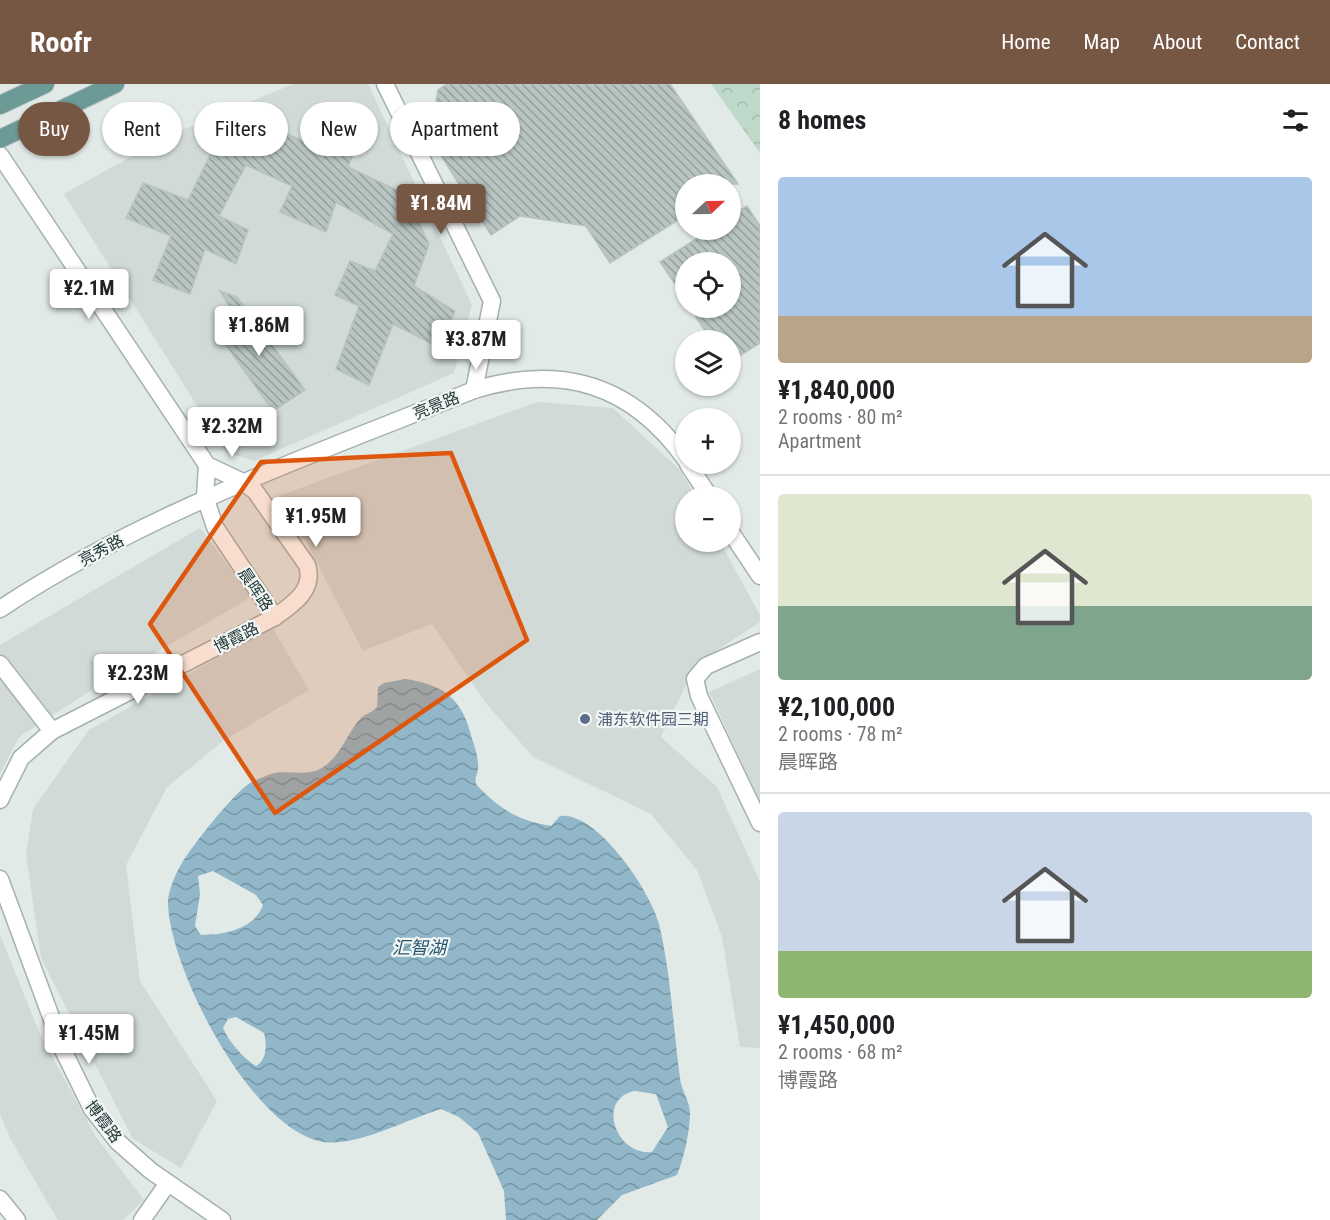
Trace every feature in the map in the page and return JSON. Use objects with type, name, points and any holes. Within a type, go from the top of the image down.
[{"type":"main road","points":[[0,105],[45,84]]},
{"type":"main road","points":[[0,139],[115,84]]},
{"type":"street","points":[[385,84],[492,301],[474,390]]},
{"type":"street","points":[[0,155],[207,465]]},
{"type":"street","name":"亮景路","points":[[205,496],[502,381],[544,377],[593,385],[621,398],[643,413],[675,449]]},
{"type":"street","name":"晨晖路","points":[[207,465],[243,482],[264,501],[307,565],[310,576],[307,588],[298,599],[275,617],[215,527],[205,496],[207,465]]},
{"type":"street","name":"亮秀路","points":[[0,609],[37,584],[205,496]]},
{"type":"street","points":[[741,548],[760,576]]},
{"type":"street","name":"博霞路","points":[[0,800],[21,758],[52,730],[275,617]]},
{"type":"street","points":[[760,642],[706,666],[695,679],[699,696],[760,824]]},
{"type":"street","points":[[0,664],[52,730]]},
{"type":"street","name":"博霞路","points":[[0,879],[50,1016],[92,1109],[118,1142],[168,1183],[222,1220]]},
{"type":"street","points":[[142,1220],[168,1183]]},
{"type":"street","points":[[0,1198],[17,1220]]},
{"type":"highlighted area","points":[[451,453],[527,640],[275,813],[150,624],[261,462]]},
{"type":"shaded area","points":[[293,84],[368,84],[376,102],[300,102],[300,156],[378,156],[378,105],[390,131],[390,156],[402,156],[472,305],[454,373],[254,461],[226,452],[64,194],[132,156],[182,156],[182,130],[194,125],[194,156],[288,156],[288,102],[250,102]]},
{"type":"shaded area","name":"浦东软件园三期","points":[[537,402],[613,408],[675,465],[675,474],[682,474],[689,486],[675,486],[675,552],[725,552],[760,615],[760,622],[696,664],[661,737],[717,787],[760,882],[760,1048],[740,1047],[722,937],[697,870],[651,814],[533,757],[485,702],[432,624],[363,651],[281,495]]},
{"type":"shaded area","points":[[200,528],[252,597],[101,684],[19,737],[0,774],[0,645]]},
{"type":"shaded area","points":[[272,627],[309,690],[223,741],[167,787],[126,865],[140,981],[217,1101],[181,1168],[133,1139],[41,958],[26,855],[33,809],[89,730]]},
{"type":"shaded area","points":[[760,669],[760,801],[709,692]]},
{"type":"shaded area","points":[[0,935],[40,1034],[96,1137],[144,1200],[123,1220],[58,1220],[11,1140],[0,1114]]},
{"type":"green space","points":[[711,84],[760,84],[760,153]]},
{"type":"water","name":"汇智湖","points":[[406,679],[432,685],[442,690],[457,704],[468,725],[477,759],[476,784],[501,807],[528,821],[551,826],[560,816],[575,818],[590,826],[620,856],[634,874],[654,910],[666,962],[681,1082],[690,1109],[688,1136],[677,1175],[622,1195],[597,1220],[506,1220],[504,1191],[478,1133],[459,1117],[441,1109],[351,1140],[323,1142],[296,1131],[269,1109],[244,1079],[220,1044],[184,969],[173,934],[168,900],[175,877],[187,856],[222,811],[248,784],[271,774],[314,771],[333,759],[359,720],[377,707],[378,687],[384,683]],"holes":[[[213,871],[256,895],[263,905],[253,920],[237,929],[219,934],[201,935],[195,926],[200,894],[198,876]],[[236,1017],[264,1033],[266,1047],[260,1064],[256,1066],[251,1063],[233,1044],[223,1028],[228,1019]],[[635,1091],[656,1094],[668,1127],[652,1152],[639,1151],[628,1145],[620,1136],[613,1114],[616,1104],[623,1096]]]},
{"type":"building","points":[[447,84],[670,84],[731,174],[675,174],[675,222],[610,263],[586,226],[520,216],[491,235],[441,156],[520,156],[520,102],[436,102],[438,90]]},
{"type":"building","points":[[288,134],[300,139],[300,156],[352,156],[348,167],[405,194],[429,244],[414,286],[455,311],[438,347],[393,324],[369,385],[336,369],[359,306],[335,295],[350,261],[375,271],[393,234],[336,202],[326,232],[280,212],[292,186],[246,165],[219,216],[248,230],[236,264],[205,249],[190,294],[153,280],[171,236],[126,218],[143,183],[188,200],[210,156],[288,156]]},
{"type":"building","points":[[747,206],[760,226],[760,343],[741,355],[741,330],[704,330],[697,318],[741,318],[741,252],[676,252],[694,240],[741,240],[741,210]]},
{"type":"building","points":[[675,252],[675,284],[660,262]]},
{"type":"building","points":[[220,291],[237,297],[305,390],[273,411],[220,337],[234,314]]},
{"type":"place","name":"浦东软件园三期","points":[[585,719]]}]
